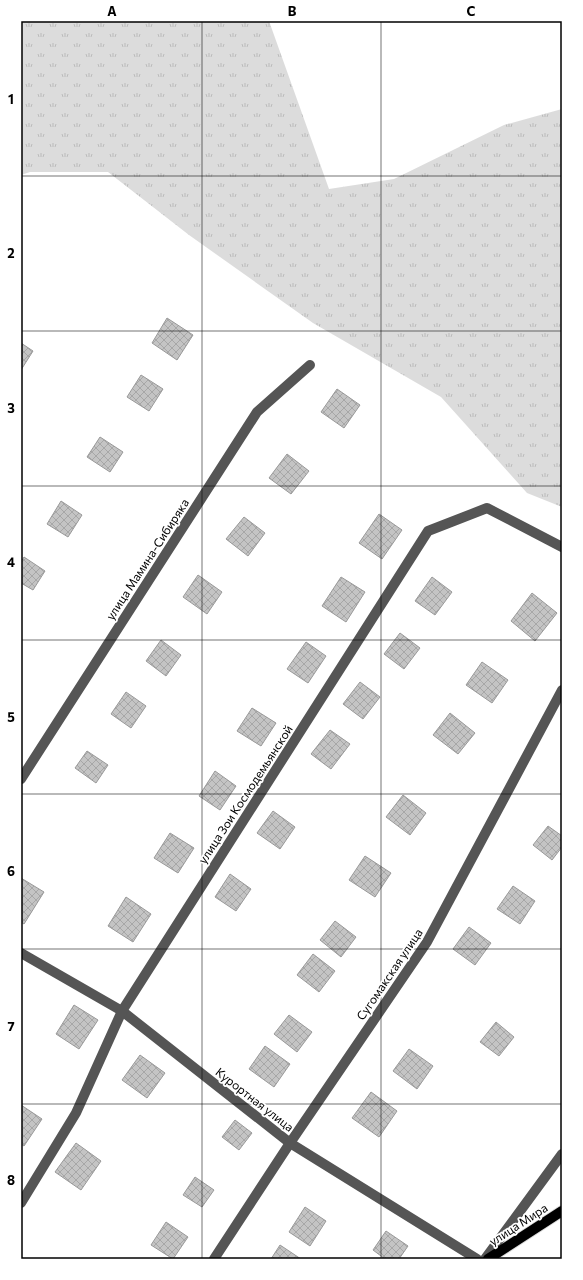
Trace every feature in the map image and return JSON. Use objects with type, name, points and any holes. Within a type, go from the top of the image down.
[{"type":"main road","name":"улица Мира","points":[[487,1259],[562,1211]]},
{"type":"street","name":"улица Мамина-Сибиряка","points":[[21,779],[257,412],[310,365]]},
{"type":"street","name":"улица Зои Космодемьянской","points":[[21,1203],[76,1113],[122,1011],[428,531],[487,508],[562,546]]},
{"type":"street","name":"Сугомакская улица","points":[[214,1259],[290,1143],[427,942],[562,690]]},
{"type":"street","name":"Курортная улица","points":[[21,953],[122,1011],[290,1143],[477,1259]]},
{"type":"street","points":[[487,1259],[562,1154]]},
{"type":"green space","points":[[21,21],[269,21],[329,189],[394,179],[504,125],[562,109],[562,507],[527,493],[441,397],[313,323],[189,235],[108,172],[30,172],[21,175]]},
{"type":"building","points":[[167,318],[193,335],[177,360],[152,343]]},
{"type":"building","points":[[21,343],[33,351],[21,370]]},
{"type":"building","points":[[141,375],[163,389],[149,411],[127,397]]},
{"type":"building","points":[[337,389],[360,405],[344,428],[321,412]]},
{"type":"building","points":[[100,437],[123,452],[110,472],[87,457]]},
{"type":"building","points":[[287,454],[309,471],[291,494],[269,478]]},
{"type":"building","points":[[61,501],[82,515],[68,537],[47,524]]},
{"type":"building","points":[[379,514],[402,530],[382,559],[359,543]]},
{"type":"building","points":[[244,517],[265,533],[248,556],[226,539]]},
{"type":"building","points":[[24,557],[45,571],[33,590],[21,583],[21,562]]},
{"type":"building","points":[[198,575],[222,592],[207,614],[183,597]]},
{"type":"building","points":[[341,577],[365,592],[346,622],[322,606]]},
{"type":"building","points":[[432,577],[452,592],[435,615],[415,601]]},
{"type":"building","points":[[532,593],[557,613],[535,641],[511,621]]},
{"type":"building","points":[[400,633],[420,648],[404,669],[384,654]]},
{"type":"building","points":[[161,640],[181,655],[166,676],[146,661]]},
{"type":"building","points":[[306,642],[326,656],[308,683],[287,669]]},
{"type":"building","points":[[482,662],[508,680],[492,703],[466,685]]},
{"type":"building","points":[[360,682],[380,697],[363,719],[343,704]]},
{"type":"building","points":[[126,692],[146,706],[131,728],[111,714]]},
{"type":"building","points":[[252,708],[276,723],[261,746],[237,731]]},
{"type":"building","points":[[450,713],[475,733],[458,754],[433,735]]},
{"type":"building","points":[[330,730],[350,744],[331,769],[311,754]]},
{"type":"building","points":[[87,751],[108,765],[96,783],[75,768]]},
{"type":"building","points":[[215,771],[236,786],[220,810],[199,796]]},
{"type":"building","points":[[403,795],[426,813],[410,835],[386,817]]},
{"type":"building","points":[[273,811],[295,827],[280,849],[257,833]]},
{"type":"building","points":[[548,826],[562,836],[562,847],[552,860],[533,845]]},
{"type":"building","points":[[170,833],[194,848],[178,873],[154,858]]},
{"type":"building","points":[[365,856],[391,873],[375,897],[349,880]]},
{"type":"building","points":[[230,874],[251,889],[236,911],[215,897]]},
{"type":"building","points":[[21,878],[44,892],[24,924],[21,922]]},
{"type":"building","points":[[513,886],[535,901],[520,924],[497,909]]},
{"type":"building","points":[[126,897],[151,914],[133,942],[108,926]]},
{"type":"building","points":[[335,921],[356,937],[341,957],[320,940]]},
{"type":"building","points":[[469,927],[491,943],[475,965],[453,949]]},
{"type":"building","points":[[313,954],[335,971],[319,992],[297,975]]},
{"type":"building","points":[[74,1005],[98,1020],[79,1049],[56,1034]]},
{"type":"building","points":[[289,1015],[312,1032],[297,1052],[274,1034]]},
{"type":"building","points":[[496,1022],[514,1037],[499,1056],[480,1042]]},
{"type":"building","points":[[265,1046],[290,1064],[274,1087],[249,1069]]},
{"type":"building","points":[[409,1049],[433,1066],[417,1089],[393,1071]]},
{"type":"building","points":[[140,1055],[165,1073],[147,1098],[122,1080]]},
{"type":"building","points":[[371,1092],[397,1111],[379,1137],[352,1118]]},
{"type":"building","points":[[21,1105],[42,1119],[24,1146],[21,1144]]},
{"type":"building","points":[[235,1120],[252,1133],[239,1150],[222,1137]]},
{"type":"building","points":[[76,1143],[101,1161],[81,1190],[55,1172]]},
{"type":"building","points":[[195,1177],[214,1190],[202,1207],[183,1195]]},
{"type":"building","points":[[305,1207],[326,1221],[310,1246],[289,1232]]},
{"type":"building","points":[[166,1222],[188,1237],[173,1259],[151,1245]]},
{"type":"building","points":[[386,1231],[408,1246],[399,1259],[385,1259],[373,1250]]},
{"type":"building","points":[[280,1245],[301,1259],[271,1259]]}]
